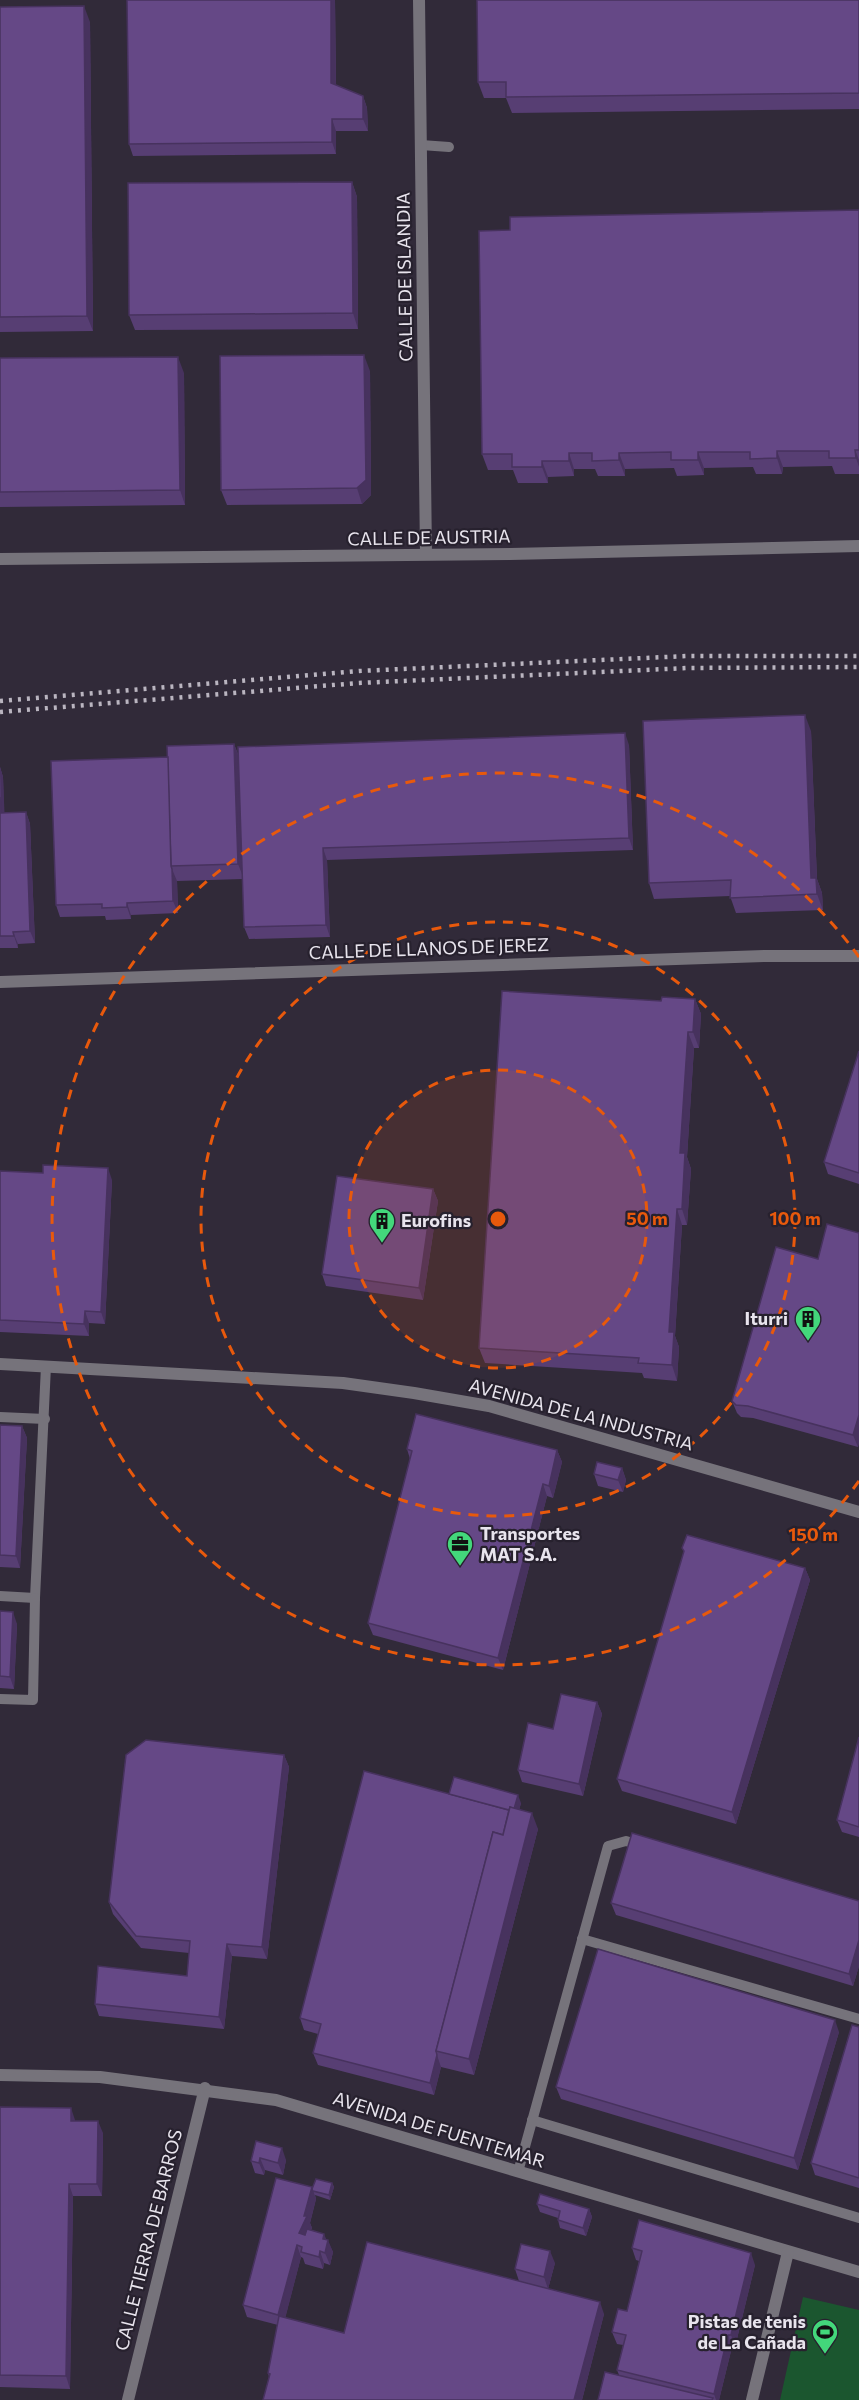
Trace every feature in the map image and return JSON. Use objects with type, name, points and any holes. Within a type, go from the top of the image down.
[{"type":"street","name":"CALLE DE ISLANDIA","points":[[419,0],[426,554]]},
{"type":"street","name":"CALLE DE AUSTRIA","points":[[0,559],[510,555],[859,546]]},
{"type":"street","name":"CALLE DE LLANOS DE JEREZ","points":[[0,982],[752,956],[859,956]]},
{"type":"street","name":"AVENIDA DE LA INDUSTRIA","points":[[0,1364],[343,1383],[468,1402],[501,1409],[859,1512]]},
{"type":"street","name":"AVENIDA DE FUENTEMAR","points":[[0,2075],[100,2077],[206,2088],[276,2100],[859,2272]]},
{"type":"street","name":"CALLE TIERRA DE BARROS","points":[[128,2400],[206,2088]]},
{"type":"street","points":[[752,2400],[788,2252]]},
{"type":"lane","points":[[421,145],[449,147]]},
{"type":"lane","points":[[0,1699],[33,1700],[35,1598],[46,1366]]},
{"type":"lane","points":[[0,1418],[45,1419]]},
{"type":"lane","points":[[0,1596],[35,1598]]},
{"type":"lane","points":[[518,2172],[608,1846],[626,1841],[660,1851]]},
{"type":"lane","points":[[582,1939],[859,2019]]},
{"type":"lane","points":[[532,2120],[859,2218]]},
{"type":"green space","name":"Pistas de tenis de La Cañada","points":[[803,2297],[859,2310],[859,2400],[780,2400]]},
{"type":"building","points":[[127,0],[331,0],[331,83],[363,96],[363,119],[332,119],[332,142],[129,144]]},
{"type":"building","points":[[477,0],[859,0],[859,93],[506,97],[506,82],[478,82]]},
{"type":"building","points":[[84,6],[87,316],[0,317],[0,7]]},
{"type":"building","points":[[352,182],[353,313],[129,315],[128,183]]},
{"type":"building","points":[[859,210],[859,450],[855,450],[856,458],[829,458],[829,451],[777,451],[777,458],[750,459],[750,452],[698,452],[698,460],[671,460],[671,452],[619,453],[619,460],[592,461],[592,453],[569,453],[569,461],[542,461],[542,467],[512,467],[512,454],[482,454],[479,231],[510,230],[510,217]]},
{"type":"building","points":[[364,355],[366,480],[357,488],[221,490],[220,356]]},
{"type":"building","points":[[178,357],[180,490],[0,492],[0,358]]},
{"type":"building","points":[[805,715],[811,878],[816,878],[817,894],[730,898],[731,880],[649,883],[643,721]]},
{"type":"building","points":[[625,733],[629,838],[323,848],[326,925],[244,927],[238,747]]},
{"type":"building","points":[[234,744],[238,864],[171,866],[167,746]]},
{"type":"building","points":[[168,757],[173,901],[127,903],[127,907],[102,908],[102,904],[56,905],[51,761]]},
{"type":"building","points":[[0,797],[1,813],[26,812],[30,931],[13,932],[14,936],[0,936]]},
{"type":"building","points":[[502,991],[661,1001],[662,997],[695,999],[693,1032],[688,1032],[680,1153],[685,1153],[682,1209],[677,1209],[669,1332],[674,1332],[672,1365],[638,1363],[639,1358],[479,1348]]},
{"type":"building","points":[[859,1051],[859,1173],[824,1162]]},
{"type":"building","points":[[43,1165],[108,1168],[101,1312],[85,1311],[84,1324],[0,1320],[0,1171],[43,1173]]},
{"type":"building","name":"Eurofins","points":[[337,1176],[433,1189],[419,1288],[322,1274]]},
{"type":"building","name":"Iturri","points":[[827,1224],[859,1233],[859,1415],[853,1435],[748,1406],[736,1405],[732,1401],[776,1247],[818,1259]]},
{"type":"building","name":"Transportes MAT S.A.","points":[[416,1414],[557,1450],[549,1486],[543,1484],[498,1658],[368,1623],[412,1451],[407,1449]]},
{"type":"building","points":[[0,1425],[22,1426],[16,1556],[0,1555]]},
{"type":"building","points":[[597,1462],[622,1468],[618,1480],[594,1474]]},
{"type":"building","points":[[687,1535],[805,1568],[732,1812],[617,1779]]},
{"type":"building","points":[[0,1611],[13,1612],[10,1677],[0,1676]]},
{"type":"building","points":[[561,1694],[597,1702],[579,1784],[518,1770],[528,1723],[553,1729]]},
{"type":"building","points":[[859,1737],[859,1827],[837,1820]]},
{"type":"building","points":[[146,1740],[284,1755],[262,1947],[227,1944],[219,2017],[95,2004],[98,1966],[187,1976],[190,1941],[136,1936],[109,1902],[126,1755]]},
{"type":"building","points":[[364,1771],[509,1810],[503,1835],[493,1832],[436,2051],[430,2083],[313,2053],[321,2024],[300,2018]]},
{"type":"building","points":[[454,1777],[518,1795],[514,1809],[510,1807],[509,1810],[449,1794]]},
{"type":"building","points":[[510,1807],[532,1813],[469,2059],[436,2051],[493,1832],[503,1835]]},
{"type":"building","points":[[632,1833],[859,1901],[859,1940],[849,1974],[611,1903]]},
{"type":"building","points":[[598,1949],[835,2020],[794,2158],[556,2087]]},
{"type":"building","points":[[852,2025],[859,2027],[859,2178],[811,2163]]},
{"type":"building","points":[[0,2107],[71,2108],[71,2121],[98,2121],[97,2184],[69,2184],[66,2376],[0,2375]]},
{"type":"building","points":[[256,2141],[282,2148],[278,2163],[260,2158],[259,2163],[251,2161]]},
{"type":"building","points":[[276,2178],[312,2187],[304,2216],[307,2216],[299,2233],[305,2235],[307,2229],[324,2234],[323,2239],[328,2240],[325,2253],[320,2251],[319,2257],[301,2252],[302,2247],[297,2245],[278,2315],[243,2305]]},
{"type":"building","points":[[316,2179],[332,2183],[329,2195],[313,2191]]},
{"type":"building","points":[[540,2194],[589,2209],[583,2228],[558,2220],[560,2211],[537,2204]]},
{"type":"building","points":[[639,2220],[751,2253],[714,2394],[617,2370],[626,2335],[612,2332],[618,2309],[627,2311],[642,2251],[632,2248]]},
{"type":"building","points":[[367,2242],[600,2302],[574,2400],[263,2400],[270,2374],[268,2373],[279,2316],[344,2333]]},
{"type":"building","points":[[521,2244],[550,2251],[544,2277],[515,2269]]},
{"type":"building","points":[[605,2372],[713,2398],[712,2400],[598,2400]]},
{"type":"railway","points":[[0,701],[359,671],[688,656],[859,656]]},
{"type":"railway","points":[[0,712],[358,683],[688,668],[859,667]]},
{"type":"place","name":"Eurofins","points":[[382,1244]]},
{"type":"place","name":"Iturri","points":[[808,1342]]},
{"type":"place","name":"Transportes MAT S.A.","points":[[460,1567]]},
{"type":"place","name":"Pistas de tenis de La Cañada","points":[[825,2355]]}]
